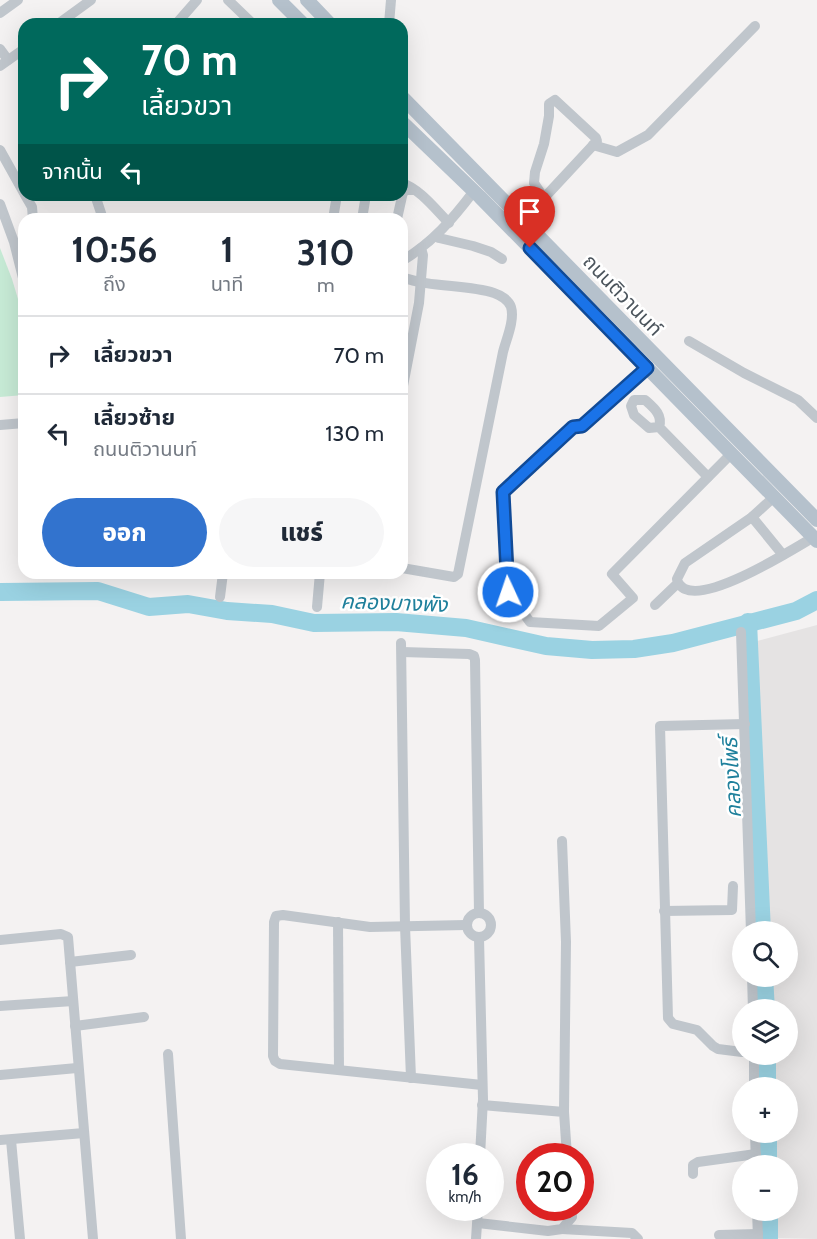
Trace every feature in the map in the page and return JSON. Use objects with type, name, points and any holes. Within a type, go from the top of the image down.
[{"type":"main road","points":[[279,0],[297,18]]},
{"type":"main road","points":[[307,0],[324,18]]},
{"type":"main road","name":"ถนนติวานนท์","points":[[408,103],[817,520]]},
{"type":"main road","name":"ถนนติวานนท์","points":[[408,128],[477,194],[815,539]]},
{"type":"main road","points":[[477,194],[491,188]]},
{"type":"street","points":[[0,13],[18,0]]},
{"type":"street","points":[[66,18],[91,0]]},
{"type":"street","points":[[181,18],[197,0]]},
{"type":"street","points":[[228,0],[240,18]]},
{"type":"street","points":[[390,18],[391,0]]},
{"type":"street","points":[[593,145],[617,152],[648,135],[755,26]]},
{"type":"street","points":[[0,49],[4,63],[18,53]]},
{"type":"street","points":[[521,218],[544,198],[597,141],[557,101],[549,104],[548,126],[535,172],[534,183],[544,198]]},
{"type":"street","points":[[0,150],[18,182]]},
{"type":"street","points":[[408,187],[449,223]]},
{"type":"street","points":[[408,189],[413,190]]},
{"type":"street","points":[[408,257],[436,236],[477,194]]},
{"type":"street","points":[[0,204],[18,239]]},
{"type":"street","points":[[436,236],[491,252],[502,259]]},
{"type":"street","points":[[408,360],[419,303],[423,255],[421,248]]},
{"type":"street","points":[[408,279],[494,293],[511,306],[512,317],[458,574],[454,577],[408,569]]},
{"type":"street","points":[[689,340],[798,400],[817,418]]},
{"type":"street","points":[[647,368],[582,426],[573,427],[503,492],[508,592],[530,622],[598,626],[633,598],[612,574],[731,454]]},
{"type":"street","points":[[623,389],[634,400],[645,400],[654,408],[660,417],[659,428]]},
{"type":"street","points":[[634,400],[631,406],[634,414],[645,426],[659,428],[708,477]]},
{"type":"street","points":[[0,425],[18,424]]},
{"type":"street","points":[[774,497],[752,517],[685,563],[677,579],[678,583],[686,590],[709,590],[752,572],[815,539]]},
{"type":"street","points":[[752,517],[783,555]]},
{"type":"street","points":[[220,597],[222,579]]},
{"type":"street","points":[[317,607],[319,579]]},
{"type":"street","points":[[655,605],[678,583]]},
{"type":"street","points":[[741,632],[751,921]]},
{"type":"street","points":[[411,1078],[405,926],[402,647],[474,656],[479,913]]},
{"type":"street","points":[[732,1051],[713,1046],[698,1030],[669,1022],[666,1000],[660,726],[745,724]]},
{"type":"street","points":[[562,841],[566,942],[564,1112],[566,1143]]},
{"type":"street","points":[[664,911],[732,910],[733,886]]},
{"type":"street","points":[[479,913],[488,916],[491,925],[487,934],[479,938],[470,934],[466,925],[470,916],[479,913]]},
{"type":"street","points":[[466,925],[370,927],[283,915],[276,916],[274,922],[273,1056],[280,1064],[482,1085]]},
{"type":"street","points":[[338,922],[339,1070]]},
{"type":"street","points":[[0,940],[65,934],[68,937],[77,1068],[93,1239]]},
{"type":"street","points":[[479,938],[482,1085],[481,1143]]},
{"type":"street","points":[[70,962],[131,955]]},
{"type":"street","points":[[0,1006],[73,1000]]},
{"type":"street","points":[[75,1026],[144,1017]]},
{"type":"street","points":[[168,1054],[181,1239]]},
{"type":"street","points":[[0,1075],[77,1068]]},
{"type":"street","points":[[482,1105],[564,1112]]},
{"type":"street","points":[[20,1239],[5,1140],[84,1133]]},
{"type":"street","points":[[693,1174],[693,1166],[698,1162],[732,1161]]},
{"type":"street","points":[[562,1229],[568,1221]]},
{"type":"street","points":[[719,1235],[758,1236],[757,1221]]},
{"type":"street","points":[[476,1239],[478,1223],[548,1231],[562,1229],[632,1233],[638,1239]]},
{"type":"shaded area","points":[[817,625],[817,1239],[773,1238],[772,1221],[798,1221],[798,1155],[771,1155],[770,1143],[798,1143],[798,1077],[769,1077],[768,1065],[798,1065],[798,999],[767,999],[766,987],[798,987],[798,921],[765,921],[757,641]]},
{"type":"green space","points":[[0,248],[18,299],[18,396],[0,397]]},
{"type":"waterway","name":"คลองบางพัง","points":[[0,592],[98,591],[149,607],[188,604],[227,611],[272,614],[314,623],[396,622],[466,628],[546,646],[592,650],[634,649],[673,643],[796,611],[817,600]]},
{"type":"waterway","name":"คลองโพธิ์","points":[[748,622],[762,921]]},
{"type":"waterway","name":"คลองโพธิ์","points":[[765,987],[765,999]]},
{"type":"waterway","name":"คลองโพธิ์","points":[[767,1065],[767,1077]]},
{"type":"waterway","name":"คลองโพธิ์","points":[[768,1143],[768,1155]]},
{"type":"waterway","name":"คลองโพธิ์","points":[[769,1221],[769,1239]]},
{"type":"route","points":[[508,592],[503,492],[573,427],[582,426],[647,368],[530,248]]}]
